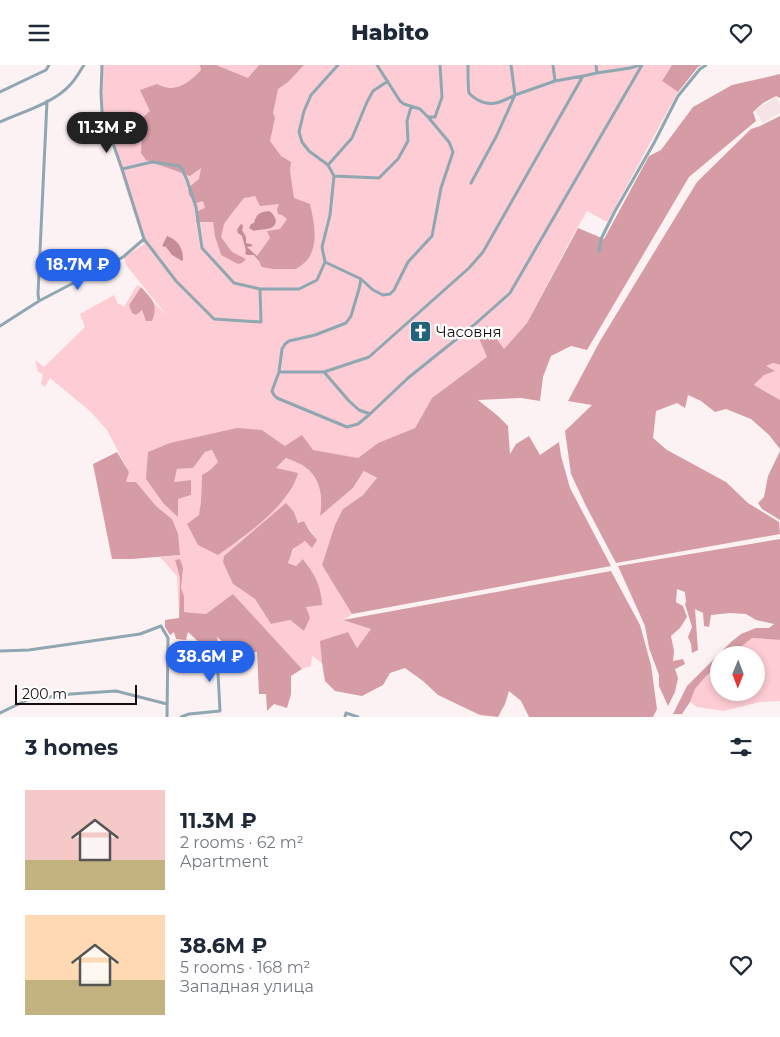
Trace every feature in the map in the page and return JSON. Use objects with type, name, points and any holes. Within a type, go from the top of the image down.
[{"type":"street","points":[[0,92],[46,70],[49,65]]},
{"type":"street","points":[[0,122],[47,101],[60,93],[71,85],[84,65]]},
{"type":"street","points":[[102,65],[102,112],[144,239],[176,281],[214,319],[261,322],[260,289]]},
{"type":"street","points":[[122,169],[152,162],[178,166],[182,169],[196,207],[202,248],[234,283],[260,289],[299,289],[317,281],[324,262],[322,247],[330,215],[334,176],[328,165],[309,151],[302,142],[299,132],[304,111],[311,95],[338,65]]},
{"type":"street","points":[[324,262],[361,279],[373,290],[383,295],[390,294],[394,290],[408,262],[432,236],[440,188],[453,152],[449,142],[420,109],[400,101],[377,65]]},
{"type":"street","points":[[428,117],[435,117],[442,97],[440,65]]},
{"type":"street","points":[[468,65],[469,93],[482,102],[492,104],[502,102],[515,95],[555,81],[641,65]]},
{"type":"street","points":[[471,183],[497,135],[515,95],[511,65]]},
{"type":"street","points":[[553,65],[555,81]]},
{"type":"street","points":[[596,65],[597,73]]},
{"type":"street","points":[[361,279],[351,316],[346,323],[315,335],[289,341],[282,349],[279,372],[272,391],[277,399],[348,427],[358,424],[408,378],[474,325],[510,293],[641,65]]},
{"type":"street","points":[[599,251],[601,239],[615,211],[654,143],[678,95],[700,69],[706,65]]},
{"type":"street","points":[[279,372],[324,372],[369,357],[469,268],[483,252],[583,76]]},
{"type":"street","points":[[328,165],[352,138],[373,91],[388,81]]},
{"type":"street","points":[[39,301],[47,101]]},
{"type":"street","points":[[334,176],[379,178],[398,159],[408,141],[407,121],[411,107]]},
{"type":"street","points":[[0,326],[39,301],[123,257],[144,239]]},
{"type":"street","points":[[324,372],[359,410],[370,413]]},
{"type":"street","points":[[0,651],[29,650],[131,636],[161,626],[168,638],[167,717]]},
{"type":"street","points":[[182,717],[189,714],[220,711],[217,654]]},
{"type":"street","points":[[0,713],[27,700],[71,694],[116,691],[167,704]]},
{"type":"street","points":[[345,717],[346,713],[358,717]]},
{"type":"shaded area","points":[[103,65],[672,65],[662,81],[678,92],[607,222],[587,211],[527,323],[504,349],[488,357],[432,398],[415,428],[378,443],[358,458],[285,446],[262,430],[148,452],[177,517],[177,499],[191,495],[191,480],[174,482],[177,469],[193,468],[205,452],[212,450],[218,462],[202,475],[199,516],[239,541],[288,495],[275,469],[287,458],[303,466],[314,477],[321,496],[321,515],[353,488],[365,471],[377,479],[363,495],[343,509],[322,565],[352,614],[344,620],[372,629],[357,648],[348,632],[321,641],[322,663],[312,656],[311,666],[302,669],[233,594],[206,614],[184,612],[184,596],[181,588],[183,568],[175,561],[180,578],[179,611],[177,576],[160,557],[180,555],[172,519],[156,506],[136,482],[126,482],[129,472],[107,430],[90,411],[50,378],[45,387],[41,384],[43,374],[38,372],[35,360],[44,367],[85,327],[80,314],[114,295],[118,304],[124,307],[137,285],[141,287],[129,305],[155,312],[154,302],[168,317],[126,265],[124,257],[144,244],[102,113]],"holes":[[[294,512],[298,523],[304,521],[317,540],[301,543],[292,552],[288,563],[296,566],[304,559],[312,572],[322,596],[305,607],[310,618],[304,631],[290,620],[271,624],[255,599],[233,584]]]},
{"type":"shaded area","points":[[200,65],[216,65],[248,78],[259,65],[304,65],[288,82],[278,89],[270,141],[281,156],[291,162],[290,171],[294,198],[310,204],[312,211],[315,232],[314,246],[308,259],[296,269],[262,267],[257,256],[270,238],[267,231],[280,229],[287,219],[278,214],[279,204],[260,206],[255,196],[244,198],[224,224],[221,237],[232,252],[246,259],[238,264],[221,255],[213,222],[196,222],[196,212],[205,208],[203,201],[196,203],[189,195],[188,188],[199,179],[201,168],[190,176],[146,160],[141,153],[142,133],[135,125],[150,111],[140,90],[157,84],[170,88],[181,86],[201,70]]},
{"type":"shaded area","points":[[672,65],[702,65],[698,67],[678,92],[662,81]]},
{"type":"shaded area","points":[[780,74],[780,98],[776,96],[763,103],[753,112],[756,121],[689,177],[587,350],[571,346],[551,356],[543,377],[540,401],[521,398],[478,400],[508,426],[510,454],[516,444],[529,436],[540,455],[559,442],[570,488],[611,566],[352,614],[322,565],[335,525],[343,509],[363,495],[377,478],[364,471],[353,488],[320,516],[321,496],[315,477],[299,463],[286,458],[276,468],[298,473],[286,497],[265,519],[218,555],[198,545],[187,524],[199,515],[202,475],[218,462],[212,450],[205,452],[193,468],[177,469],[174,482],[191,480],[191,495],[178,499],[178,517],[164,504],[146,479],[148,452],[170,443],[237,428],[262,430],[285,446],[302,435],[313,450],[358,458],[378,443],[415,428],[432,398],[487,357],[479,338],[486,325],[504,349],[527,323],[578,228],[604,239],[649,156],[661,150],[693,107],[732,85]]},
{"type":"shaded area","points":[[776,97],[780,104],[780,113],[763,123],[755,110]]},
{"type":"shaded area","points":[[780,116],[780,365],[773,363],[766,366],[775,371],[764,375],[754,385],[780,400],[780,449],[769,435],[751,419],[726,409],[715,412],[701,401],[688,395],[685,408],[677,403],[656,411],[653,438],[667,450],[726,482],[748,503],[779,522],[780,534],[616,563],[571,474],[565,431],[592,405],[568,401],[600,341],[697,182],[751,129]]},
{"type":"shaded area","points":[[269,211],[276,219],[274,226],[269,229],[254,231],[249,228],[259,214]]},
{"type":"shaded area","points":[[242,224],[246,243],[253,246],[247,247],[258,257],[259,261],[254,255],[247,255],[245,253],[242,236],[237,230]]},
{"type":"shaded area","points":[[167,236],[174,240],[181,248],[182,261],[172,255],[166,247],[162,246]]},
{"type":"shaded area","points":[[141,287],[153,302],[155,310],[152,321],[146,321],[142,310],[136,315],[132,313],[129,305]]},
{"type":"shaded area","points":[[773,363],[780,365],[780,400],[754,386],[764,375],[774,371],[765,366]]},
{"type":"shaded area","points":[[780,451],[780,520],[762,509],[758,503],[764,497],[768,476]]},
{"type":"shaded area","points":[[117,452],[129,472],[126,482],[136,482],[156,506],[172,519],[178,534],[180,555],[112,559],[93,464]]},
{"type":"shaded area","points":[[286,503],[294,512],[298,523],[304,521],[317,540],[312,548],[305,541],[293,549],[288,563],[296,566],[303,559],[314,575],[321,592],[322,605],[306,607],[310,618],[304,631],[290,620],[271,624],[255,599],[233,584],[223,562],[224,556]]},
{"type":"shaded area","points":[[780,539],[780,640],[752,638],[742,646],[727,646],[741,634],[756,628],[769,628],[774,624],[756,620],[746,614],[730,613],[711,615],[709,627],[704,626],[703,613],[695,609],[698,650],[692,653],[688,637],[692,627],[685,604],[685,592],[677,589],[676,602],[683,606],[687,617],[680,628],[671,636],[674,651],[673,661],[683,659],[685,664],[675,669],[678,678],[675,692],[668,706],[659,686],[659,675],[649,648],[645,626],[618,566]]},
{"type":"shaded area","points":[[180,559],[183,568],[181,588],[184,596],[184,612],[206,614],[233,594],[302,669],[291,676],[291,694],[287,708],[274,704],[267,711],[266,694],[259,694],[257,652],[242,653],[217,637],[218,643],[203,646],[188,632],[186,640],[176,639],[174,632],[170,635],[165,627],[165,620],[179,618],[180,578],[175,560]]},
{"type":"shaded area","points":[[611,571],[640,625],[651,665],[657,709],[653,717],[529,717],[521,701],[509,691],[498,717],[480,715],[438,695],[405,668],[390,673],[383,685],[362,696],[335,691],[325,681],[320,641],[348,632],[357,648],[371,629],[343,620]]},
{"type":"shaded area","points":[[752,638],[780,640],[780,701],[760,702],[724,711],[697,707],[690,702],[695,689],[710,673],[710,701],[765,701],[765,646],[742,646]]},
{"type":"shaded area","points":[[710,663],[710,673],[695,689],[690,702],[682,714],[673,714],[687,686]]},
{"type":"place","name":"Часовня","points":[[420,332]]}]
